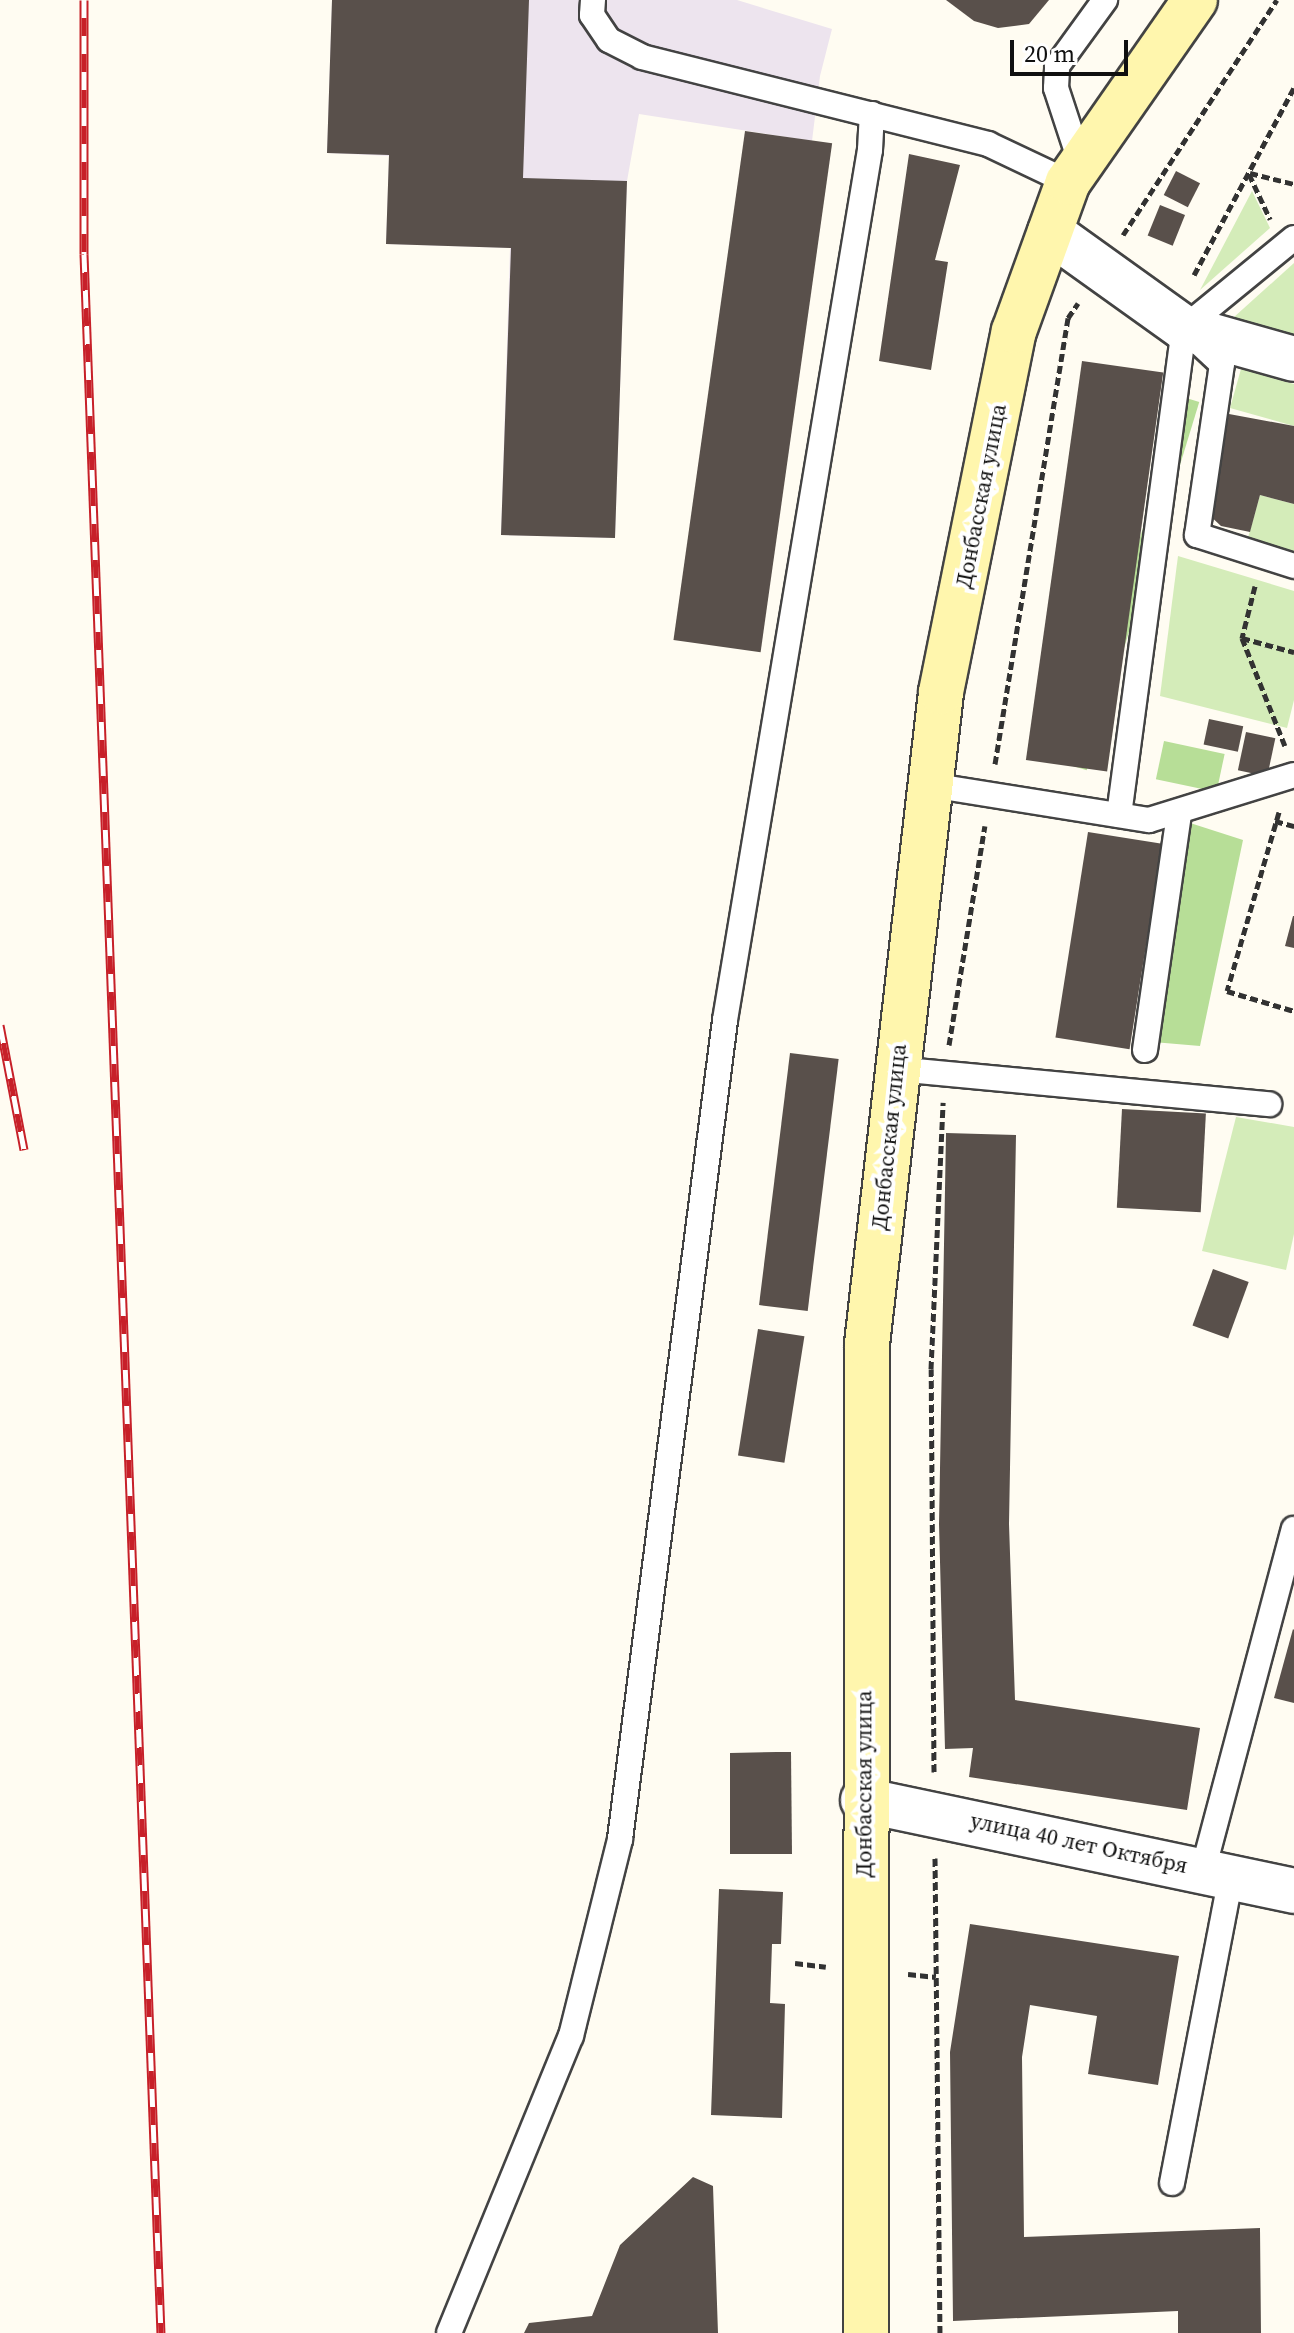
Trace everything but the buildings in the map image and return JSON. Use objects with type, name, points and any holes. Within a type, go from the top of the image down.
[{"type":"street","name":"Донбасская улица","points":[[866,2333],[863,1800],[867,1344],[941,692],[1014,331],[1050,232],[1074,173],[1195,0]]},
{"type":"street","points":[[1050,232],[1177,323],[1294,359]]},
{"type":"street","name":"улица 40 лет Октября","points":[[863,1800],[1294,1891]]},
{"type":"lane","points":[[593,0],[592,15],[609,40],[642,57],[988,144],[1074,173]]},
{"type":"lane","points":[[1074,173],[1056,88],[1057,66],[1105,0]]},
{"type":"lane","points":[[449,2333],[571,2036],[620,1839],[725,1020],[870,150],[872,114]]},
{"type":"lane","points":[[1119,815],[1177,323],[1288,242]]},
{"type":"lane","points":[[1177,323],[1222,364],[1197,535],[1261,558],[1294,566]]},
{"type":"lane","points":[[930,785],[1149,820],[1179,813],[1291,765]]},
{"type":"lane","points":[[1145,1050],[1179,813]]},
{"type":"lane","points":[[896,1069],[1269,1104]]},
{"type":"lane","points":[[1172,2183],[1217,1873],[1294,1529]]},
{"type":"path","points":[[940,2333],[931,1369],[945,1073],[1068,318],[1277,0]]},
{"type":"path","points":[[1177,323],[1294,88]]},
{"type":"path","points":[[1249,173],[1294,184]]},
{"type":"path","points":[[1249,173],[1288,242]]},
{"type":"path","points":[[1261,558],[1242,638],[1291,765]]},
{"type":"path","points":[[1242,638],[1294,652]]},
{"type":"path","points":[[1281,807],[1227,991],[1294,1011]]},
{"type":"path","points":[[1275,821],[1294,826]]},
{"type":"shaded area","points":[[332,0],[737,0],[832,29],[820,76],[812,141],[639,114],[627,181],[615,538],[501,535],[510,248],[386,244],[389,156],[327,153]]},
{"type":"green space","points":[[1252,191],[1270,228],[1200,290]]},
{"type":"green space","points":[[1294,263],[1294,346],[1223,327]]},
{"type":"green space","points":[[1241,369],[1294,384],[1294,426],[1230,408]]},
{"type":"green space","points":[[1183,397],[1199,402],[1087,770],[1070,765]]},
{"type":"green space","points":[[1260,495],[1294,504],[1294,566],[1244,552]]},
{"type":"green space","points":[[1178,556],[1294,591],[1294,700],[1287,728],[1160,696]]},
{"type":"green space","points":[[1164,741],[1225,754],[1217,792],[1156,779]]},
{"type":"green space","points":[[1187,822],[1243,840],[1200,1046],[1153,1042]]},
{"type":"green space","points":[[1236,1117],[1294,1127],[1294,1234],[1286,1270],[1202,1251]]},
{"type":"railway","points":[[84,0],[84,254],[161,2333]]},
{"type":"railway","points":[[0,1025],[24,1150]]}]
